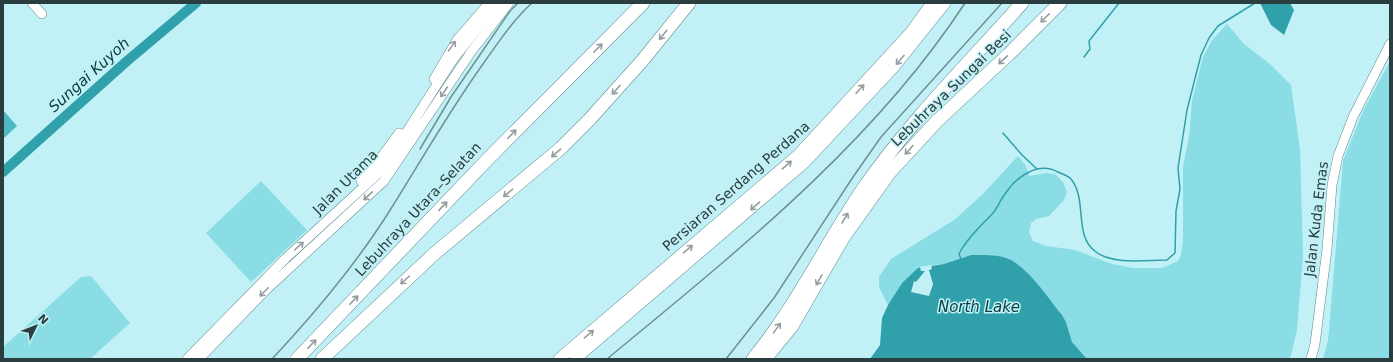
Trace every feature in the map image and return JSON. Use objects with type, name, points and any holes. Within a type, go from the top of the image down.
[{"type":"highway","name":"Lebuhraya Utara–Selatan","points":[[298,359],[485,162],[643,3]]},
{"type":"highway","points":[[322,359],[434,254],[536,170],[576,134],[642,61],[689,3]]},
{"type":"highway","name":"Lebuhraya Sungai Besi","points":[[753,359],[784,317],[847,215],[884,162],[927,109],[1022,3]]},
{"type":"highway","name":"Lebuhraya Sungai Besi","points":[[765,359],[792,326],[843,238],[890,172],[937,121],[1009,54],[1060,3]]},
{"type":"main road","name":"Persiaran Serdang Perdana","points":[[575,359],[640,297],[798,155],[911,32],[932,3]]},
{"type":"main road","name":"Persiaran Serdang Perdana","points":[[559,359],[640,297],[805,162],[893,68],[946,3]]},
{"type":"street","points":[[32,3],[42,14]]},
{"type":"street","points":[[333,214],[350,193],[372,170],[389,148],[420,102],[454,45],[489,3]]},
{"type":"street","name":"Jalan Utama","points":[[187,359],[251,293],[379,172],[395,150],[452,60],[498,3]]},
{"type":"street","name":"Jalan Utama","points":[[199,359],[267,289],[384,181],[471,52],[509,3]]},
{"type":"street","name":"Jalan Kuda Emas","points":[[1310,359],[1315,344],[1326,256],[1332,185],[1338,156],[1353,117],[1390,44]]},
{"type":"shaded area","points":[[1227,24],[1244,44],[1270,64],[1291,85],[1300,149],[1303,256],[1297,330],[1290,359],[1087,359],[1072,342],[1066,322],[1062,315],[1025,271],[1011,260],[971,255],[944,264],[931,265],[902,283],[888,305],[879,287],[879,277],[891,259],[954,220],[983,194],[1018,156],[1026,166],[1029,176],[1046,173],[1055,174],[1063,182],[1067,192],[1064,200],[1049,216],[1036,219],[1031,223],[1029,232],[1033,241],[1046,246],[1075,250],[1112,264],[1133,268],[1162,268],[1178,261],[1181,255],[1183,241],[1183,166],[1189,137],[1192,101],[1203,57],[1212,40]]},
{"type":"shaded area","points":[[1390,61],[1390,359],[1323,359],[1328,341],[1343,161],[1363,111]]},
{"type":"shaded area","points":[[3,110],[17,126],[3,139]]},
{"type":"shaded area","points":[[261,181],[307,230],[251,282],[206,233]]},
{"type":"shaded area","points":[[91,276],[130,323],[90,359],[3,359],[3,347],[81,277]]},
{"type":"water","points":[[1260,3],[1290,3],[1294,10],[1284,35],[1271,25]]},
{"type":"water","name":"North Lake","points":[[971,255],[991,255],[1006,258],[1019,265],[1026,271],[1062,315],[1066,322],[1072,342],[1087,359],[870,359],[880,345],[882,318],[888,305],[902,283],[918,268],[944,264]]},
{"type":"pier","points":[[931,265],[932,269],[929,270],[933,284],[929,296],[911,292],[914,281],[916,282],[925,271],[921,271],[920,267]]},
{"type":"waterway","name":"Sungai Kuyoh","points":[[3,172],[127,61],[196,3]]},
{"type":"waterway","points":[[1084,57],[1090,49],[1089,41],[1119,3]]},
{"type":"waterway","points":[[961,259],[959,254],[962,248],[994,212],[1002,198],[1015,182],[1028,172],[1043,168],[1050,169],[1071,179],[1079,197],[1082,227],[1085,237],[1089,245],[1096,252],[1112,259],[1130,261],[1167,260],[1175,253],[1176,211],[1180,189],[1178,168],[1187,110],[1201,55],[1209,38],[1218,26],[1255,3]]},
{"type":"waterway","points":[[1003,133],[1022,155],[1037,169]]},
{"type":"railway","points":[[420,149],[451,97],[510,11],[518,3]]},
{"type":"railway","points":[[272,359],[305,323],[351,267],[392,207],[471,81],[506,32],[532,3]]},
{"type":"railway","points":[[607,359],[752,237],[800,194],[845,150],[888,103],[928,54],[965,3]]},
{"type":"railway","points":[[726,359],[774,298],[881,137],[1002,3]]}]
